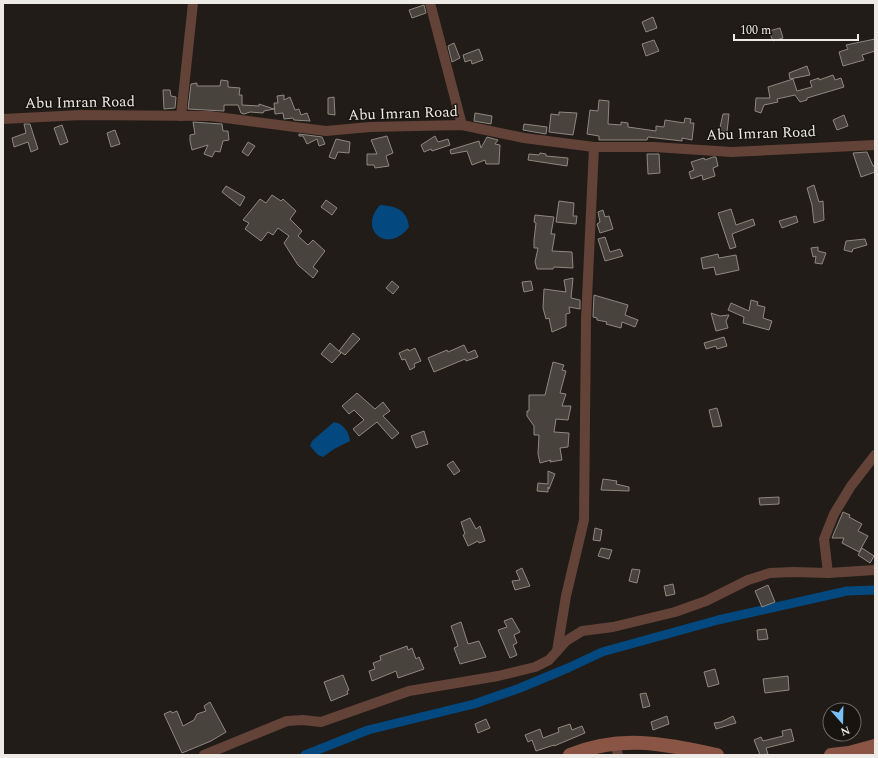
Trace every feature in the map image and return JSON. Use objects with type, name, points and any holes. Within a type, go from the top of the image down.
[{"type":"street","points":[[181,116],[193,3]]},
{"type":"street","points":[[430,3],[462,125]]},
{"type":"street","name":"Abu Imran Road","points":[[3,119],[81,115],[210,116],[326,132],[370,127],[462,125],[524,138],[594,147],[654,147],[732,152],[875,145]]},
{"type":"street","points":[[557,651],[566,596],[584,520],[586,320],[594,147]]},
{"type":"street","points":[[828,573],[824,539],[834,514],[851,486],[875,455]]},
{"type":"street","points":[[204,755],[287,721],[303,720],[321,722],[409,691],[520,671],[549,660],[566,641],[582,631],[613,627],[675,612],[706,601],[748,580],[770,573],[828,573],[875,570]]},
{"type":"street","points":[[570,755],[597,746],[616,749],[662,743],[717,755]]},
{"type":"street","points":[[831,755],[849,753],[875,746]]},
{"type":"water","points":[[380,205],[396,208],[406,217],[409,227],[401,235],[392,239],[385,239],[378,236],[372,223],[374,214]]},
{"type":"water","points":[[334,422],[338,423],[345,429],[350,441],[334,449],[323,457],[318,455],[310,446],[312,441]]},
{"type":"building","points":[[424,5],[426,13],[412,18],[409,10]]},
{"type":"building","points":[[653,17],[657,28],[646,32],[642,22]]},
{"type":"building","points":[[780,28],[783,38],[773,41],[769,31]]},
{"type":"building","points":[[875,39],[875,51],[862,55],[864,60],[843,66],[839,52],[848,49],[846,45]]},
{"type":"building","points":[[654,40],[659,51],[646,56],[642,44]]},
{"type":"building","points":[[454,43],[460,58],[452,62],[448,46]]},
{"type":"building","points":[[479,49],[483,60],[472,64],[471,60],[465,62],[463,55]]},
{"type":"building","points":[[807,66],[810,75],[790,79],[789,73]]},
{"type":"building","points":[[833,75],[835,80],[841,78],[844,87],[807,98],[807,100],[800,102],[795,95],[777,99],[778,102],[764,105],[761,113],[755,111],[756,98],[770,98],[768,87],[793,79],[797,91],[812,87],[810,81],[819,78],[819,80]]},
{"type":"building","points":[[221,80],[228,81],[228,87],[240,88],[239,95],[242,95],[242,105],[259,106],[259,104],[274,109],[264,111],[263,113],[250,112],[244,114],[241,113],[238,105],[224,105],[224,111],[188,109],[191,84],[197,83],[197,86],[220,86]]},
{"type":"building","points":[[163,90],[170,90],[171,96],[176,97],[175,108],[164,109]]},
{"type":"building","points":[[284,95],[284,100],[290,97],[295,110],[299,109],[301,115],[307,113],[310,121],[294,120],[293,118],[284,119],[283,113],[275,114],[274,103],[278,103],[277,96]]},
{"type":"building","points":[[334,97],[335,115],[328,114],[328,98]]},
{"type":"building","points":[[599,100],[609,101],[608,124],[621,125],[621,122],[628,123],[628,127],[656,131],[656,126],[664,127],[665,120],[684,123],[685,118],[691,119],[690,123],[694,123],[692,140],[682,138],[682,141],[648,137],[647,140],[599,140],[599,136],[587,134],[590,110],[598,111]]},
{"type":"building","points":[[559,112],[577,113],[573,135],[549,132],[551,114],[559,115]]},
{"type":"building","points":[[475,113],[492,116],[491,124],[474,121]]},
{"type":"building","points":[[723,114],[729,114],[727,132],[719,132]]},
{"type":"building","points":[[844,115],[848,126],[837,130],[833,120]]},
{"type":"building","points":[[193,122],[222,124],[223,131],[228,131],[229,140],[223,141],[220,152],[215,151],[212,157],[204,154],[208,145],[192,150],[190,135],[195,134]]},
{"type":"building","points":[[24,124],[30,124],[38,149],[31,152],[28,142],[14,147],[12,138],[26,133]]},
{"type":"building","points":[[524,124],[547,127],[546,134],[523,130]]},
{"type":"building","points":[[62,125],[68,142],[60,145],[54,128]]},
{"type":"building","points":[[115,130],[120,144],[111,147],[107,133]]},
{"type":"building","points":[[299,134],[322,137],[325,144],[319,146],[317,139],[307,144],[303,136],[299,136]]},
{"type":"building","points":[[387,136],[393,153],[386,156],[389,166],[375,168],[374,165],[367,165],[367,154],[377,154],[371,140]]},
{"type":"building","points":[[435,136],[438,142],[448,139],[450,145],[424,152],[421,145]]},
{"type":"building","points":[[487,137],[498,140],[495,144],[500,145],[499,164],[486,164],[485,160],[472,165],[467,151],[451,154],[450,150],[479,141],[481,148]]},
{"type":"building","points":[[336,139],[350,142],[349,153],[338,152],[335,159],[329,157]]},
{"type":"building","points":[[248,142],[255,146],[248,156],[242,152]]},
{"type":"building","points":[[867,152],[873,166],[875,166],[875,172],[861,177],[853,153]]},
{"type":"building","points":[[540,153],[546,154],[546,156],[568,158],[567,166],[528,160],[529,154],[539,155]]},
{"type":"building","points":[[647,154],[659,154],[660,173],[648,174]]},
{"type":"building","points":[[716,157],[718,166],[713,168],[715,176],[703,180],[702,175],[691,179],[689,172],[694,170],[691,162]]},
{"type":"building","points":[[814,185],[819,202],[823,201],[824,220],[814,223],[812,205],[807,188]]},
{"type":"building","points":[[226,186],[245,197],[240,206],[222,192]]},
{"type":"building","points":[[272,195],[281,201],[283,199],[296,211],[290,219],[302,231],[298,236],[308,245],[313,240],[325,251],[313,267],[318,271],[313,278],[298,265],[284,243],[289,236],[278,228],[273,235],[268,232],[261,241],[245,229],[249,223],[243,220],[260,199],[266,203]]},
{"type":"building","points":[[326,200],[337,208],[332,215],[321,207]]},
{"type":"building","points":[[559,201],[574,203],[573,216],[577,216],[576,224],[556,222]]},
{"type":"building","points":[[731,209],[736,225],[753,219],[755,225],[732,234],[736,247],[730,249],[718,213]]},
{"type":"building","points":[[603,210],[605,217],[609,216],[613,229],[600,233],[597,224],[600,222],[598,212]]},
{"type":"building","points":[[535,215],[554,217],[551,234],[555,234],[552,251],[572,252],[573,268],[554,267],[553,269],[537,269],[535,262],[538,248],[534,248],[536,223],[534,222]]},
{"type":"building","points":[[796,216],[798,222],[782,228],[779,221]]},
{"type":"building","points":[[605,237],[610,252],[620,249],[623,256],[605,261],[598,239]]},
{"type":"building","points":[[865,239],[867,245],[853,249],[852,252],[844,250],[846,241]]},
{"type":"building","points":[[818,247],[818,251],[826,253],[822,264],[815,263],[816,256],[813,257],[811,248]]},
{"type":"building","points":[[718,254],[719,258],[736,255],[739,270],[716,275],[714,267],[703,269],[701,258]]},
{"type":"building","points":[[573,278],[571,298],[580,300],[580,309],[569,307],[570,313],[566,314],[566,326],[552,332],[549,318],[546,319],[543,308],[544,289],[566,292],[564,280]]},
{"type":"building","points":[[392,281],[399,287],[393,294],[386,288]]},
{"type":"building","points":[[531,281],[533,290],[524,292],[522,282]]},
{"type":"building","points":[[594,295],[628,305],[625,315],[638,320],[635,327],[622,322],[621,328],[606,324],[607,322],[597,320],[597,318],[593,317]]},
{"type":"building","points":[[751,300],[758,302],[757,305],[765,307],[763,318],[772,321],[769,330],[743,323],[744,317],[728,310],[731,303],[749,311]]},
{"type":"building","points":[[711,313],[720,316],[729,315],[726,321],[728,328],[716,331]]},
{"type":"building","points":[[353,333],[360,339],[345,355],[339,351]]},
{"type":"building","points":[[724,337],[727,346],[717,349],[716,346],[706,349],[704,343]]},
{"type":"building","points":[[330,343],[341,353],[332,363],[321,354]]},
{"type":"building","points":[[464,345],[468,353],[475,350],[478,357],[466,361],[465,359],[434,372],[428,358]]},
{"type":"building","points":[[415,348],[421,361],[414,364],[415,367],[410,370],[405,359],[402,360],[399,353]]},
{"type":"building","points":[[553,362],[564,365],[562,370],[566,371],[560,393],[566,394],[562,406],[571,406],[568,420],[556,419],[554,432],[569,433],[568,447],[560,448],[562,460],[550,462],[551,460],[540,463],[538,454],[539,435],[534,435],[534,426],[527,416],[527,411],[529,411],[529,395],[545,395]]},
{"type":"building","points":[[357,393],[375,409],[383,402],[390,411],[383,416],[399,433],[392,439],[377,422],[359,436],[353,429],[364,420],[354,410],[349,414],[342,406]]},
{"type":"building","points":[[717,408],[722,426],[713,427],[709,410]]},
{"type":"building","points":[[424,431],[428,444],[416,448],[411,436]]},
{"type":"building","points":[[453,461],[460,471],[454,475],[447,465]]},
{"type":"building","points":[[548,471],[555,474],[549,489],[548,487],[548,492],[537,491],[538,483],[548,484]]},
{"type":"building","points":[[603,479],[617,481],[616,484],[629,487],[629,491],[601,490]]},
{"type":"building","points":[[779,497],[779,504],[760,505],[759,498]]},
{"type":"building","points":[[843,512],[850,515],[849,517],[862,524],[858,531],[868,536],[859,552],[842,543],[844,538],[832,538]]},
{"type":"building","points":[[470,518],[476,529],[480,526],[485,541],[479,543],[478,541],[468,546],[463,535],[465,534],[461,522]]},
{"type":"building","points":[[595,528],[602,530],[600,541],[593,540]]},
{"type":"building","points":[[601,548],[612,550],[609,559],[598,556]]},
{"type":"building","points":[[862,548],[874,556],[870,563],[858,555]]},
{"type":"building","points":[[522,568],[530,586],[515,590],[512,581],[520,580],[516,571]]},
{"type":"building","points":[[632,569],[640,570],[637,583],[629,581]]},
{"type":"building","points":[[673,584],[675,594],[666,596],[664,586]]},
{"type":"building","points":[[768,585],[775,602],[762,607],[755,591]]},
{"type":"building","points":[[512,618],[520,632],[514,635],[517,643],[513,645],[517,655],[510,658],[498,630],[507,627],[504,621]]},
{"type":"building","points":[[461,622],[468,644],[479,641],[486,657],[460,664],[454,648],[458,646],[451,626]]},
{"type":"building","points":[[766,629],[768,639],[758,640],[757,630]]},
{"type":"building","points":[[407,646],[408,650],[412,648],[416,659],[419,657],[424,669],[398,678],[396,671],[372,681],[369,671],[375,669],[373,663],[381,660],[380,656]]},
{"type":"building","points":[[715,669],[719,684],[708,687],[704,672]]},
{"type":"building","points":[[343,675],[349,690],[347,691],[348,694],[331,701],[324,682]]},
{"type":"building","points":[[788,676],[789,690],[765,693],[763,679]]},
{"type":"building","points":[[646,693],[650,706],[643,708],[640,694]]},
{"type":"building","points":[[210,702],[226,732],[211,741],[182,753],[164,714],[171,711],[172,713],[177,711],[183,726],[194,720],[197,714],[206,711],[204,706]]},
{"type":"building","points":[[667,716],[669,724],[653,730],[651,722]]},
{"type":"building","points":[[733,716],[736,723],[716,729],[714,723],[721,722]]},
{"type":"building","points":[[486,719],[490,728],[478,733],[475,724]]},
{"type":"building","points":[[570,724],[572,730],[582,726],[585,733],[554,746],[536,751],[532,740],[528,742],[525,735],[540,729],[543,738],[559,732],[558,728]]},
{"type":"building","points":[[791,729],[794,741],[766,748],[768,754],[760,755],[754,740],[761,737],[763,741],[783,736],[782,731]]},
{"type":"waterway","points":[[305,755],[368,730],[474,704],[520,688],[602,652],[718,620],[847,591],[875,590]]}]
